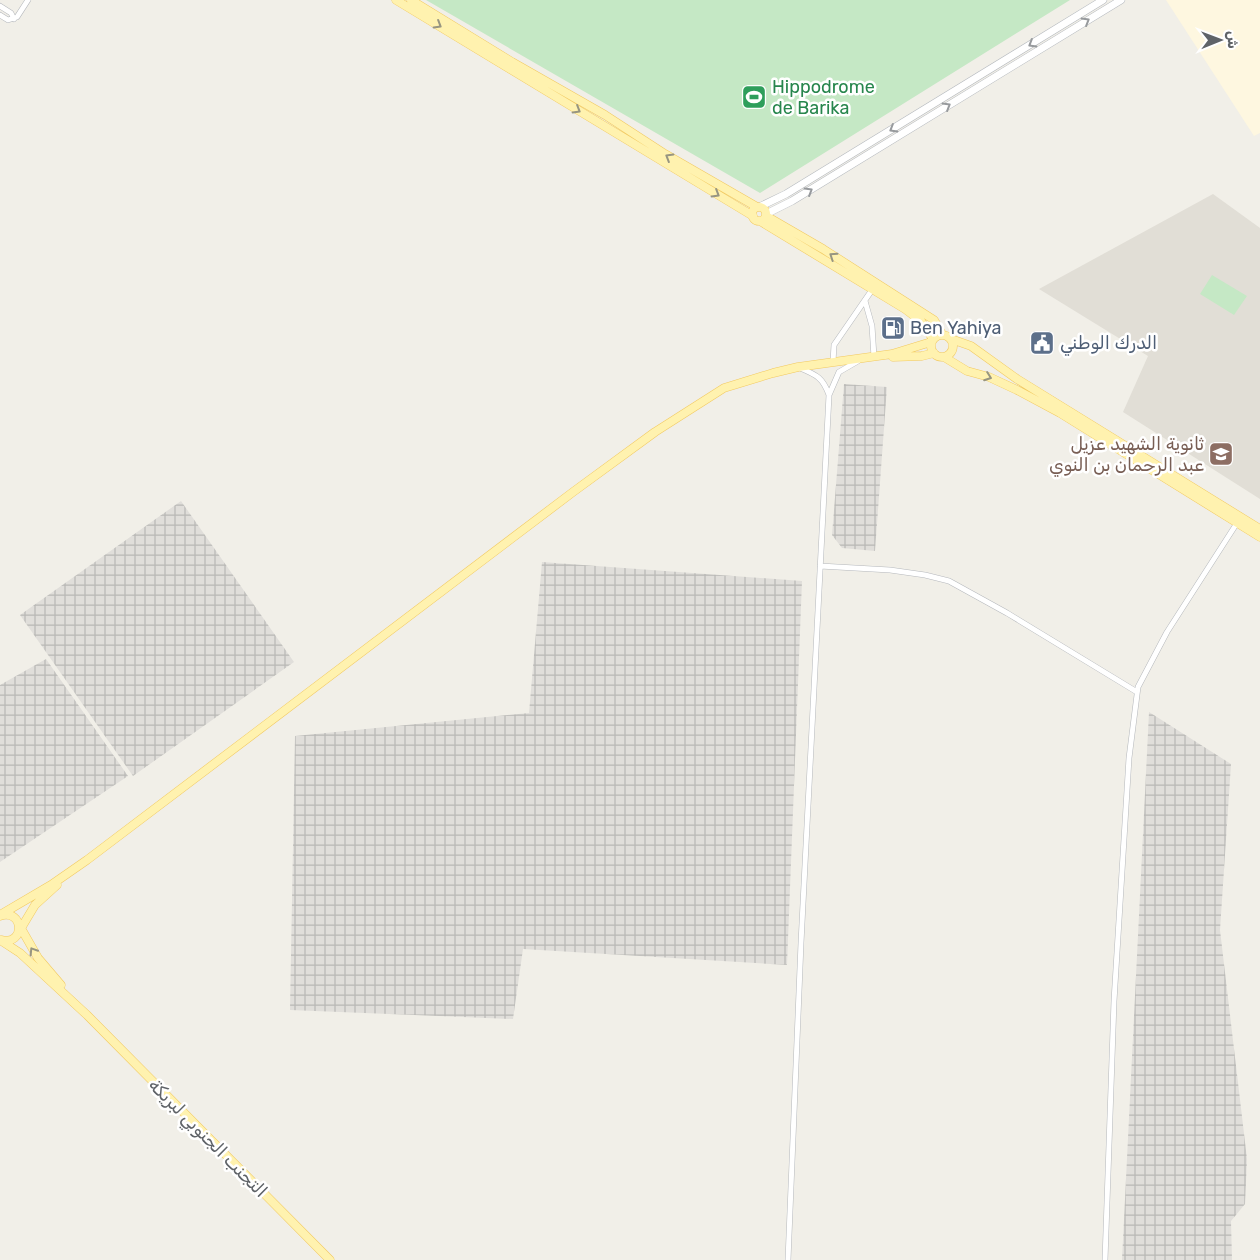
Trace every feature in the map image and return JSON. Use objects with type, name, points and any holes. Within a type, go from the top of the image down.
[{"type":"main road","points":[[396,0],[512,62],[605,116],[665,154],[758,207],[752,212],[761,217]]},
{"type":"main road","points":[[411,0],[458,33],[874,287],[934,320],[942,334],[971,346],[1017,379],[1260,529]]},
{"type":"main road","points":[[874,287],[921,321],[932,341],[932,350],[937,356],[944,357],[967,370],[989,377],[1060,413],[1260,537]]},
{"type":"main road","points":[[1,915],[87,860],[324,679],[655,432],[724,388],[798,367],[892,354],[932,341],[942,334]]},
{"type":"main road","points":[[944,357],[948,356],[953,350],[952,339]]},
{"type":"main road","points":[[874,357],[922,356],[934,353]]},
{"type":"main road","points":[[0,939],[10,940],[36,905],[87,860]]},
{"type":"main road","points":[[1,915],[13,916],[19,929]]},
{"type":"main road","name":"التجنب الجنوبي لبريكة","points":[[19,929],[38,958],[87,1015]]},
{"type":"main road","name":"التجنب الجنوبي لبريكة","points":[[0,939],[20,953],[87,1015],[330,1260]]},
{"type":"street","points":[[0,15],[8,20],[17,18],[28,0]]},
{"type":"street","points":[[758,207],[786,194],[1103,0]]},
{"type":"street","points":[[761,217],[792,201],[1121,0]]},
{"type":"street","points":[[0,6],[11,13],[14,19]]},
{"type":"street","points":[[833,362],[834,345],[874,287]]},
{"type":"street","points":[[865,301],[872,326],[874,357]]},
{"type":"street","points":[[788,1260],[801,943],[829,395],[839,372],[861,359]]},
{"type":"street","points":[[798,367],[815,375],[824,383],[829,395]]},
{"type":"street","points":[[1104,1260],[1114,1001],[1129,758],[1137,692],[1167,632],[1237,523]]},
{"type":"street","points":[[820,566],[925,574],[949,581],[1007,613],[1137,692]]},
{"type":"shaded area","points":[[1166,0],[1260,0],[1260,133],[1254,136]]},
{"type":"shaded area","points":[[1213,194],[1260,228],[1260,499],[1123,412],[1148,356],[1039,289]]},
{"type":"shaded area","points":[[844,384],[887,387],[875,551],[842,548],[832,535]]},
{"type":"shaded area","points":[[181,501],[294,662],[133,776],[20,615]]},
{"type":"shaded area","points":[[542,562],[802,581],[787,965],[523,949],[513,1019],[290,1010],[295,736],[529,713]]},
{"type":"shaded area","points":[[46,659],[128,776],[0,862],[0,685]]},
{"type":"shaded area","points":[[1149,712],[1231,764],[1220,930],[1247,1159],[1245,1204],[1231,1221],[1232,1260],[1122,1260]]},
{"type":"green space","name":"Hippodrome de Barika","points":[[426,0],[1070,0],[760,193]]},
{"type":"green space","points":[[1212,275],[1247,296],[1234,315],[1200,294]]},
{"type":"place","name":"Hippodrome de Barika","points":[[754,97]]},
{"type":"place","name":"Ben Yahiya","points":[[893,328]]},
{"type":"place","name":"الدرك الوطني","points":[[1042,343]]},
{"type":"place","name":"ثانوية الشهيد عزيل عبد الرحمان بن النوي","points":[[1221,454]]}]
